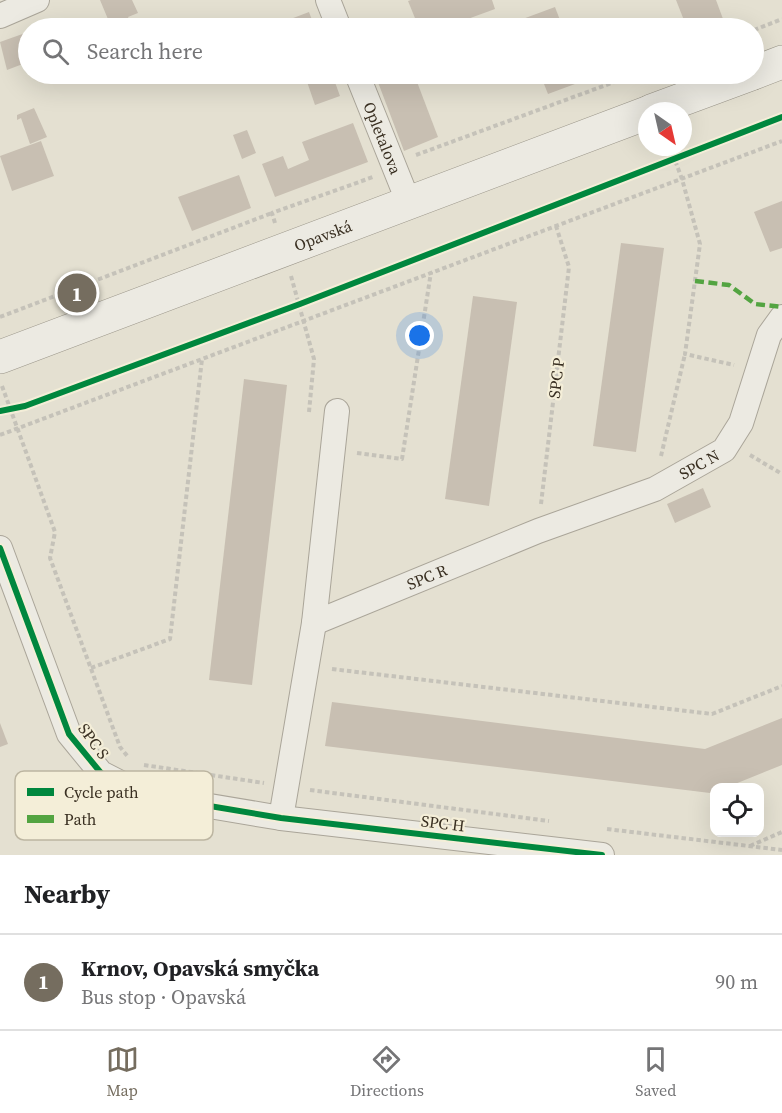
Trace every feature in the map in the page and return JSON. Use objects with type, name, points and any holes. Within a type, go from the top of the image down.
[{"type":"main road","points":[[764,69],[782,62]]},
{"type":"main road","points":[[675,102],[723,84]]},
{"type":"main road","name":"Opavská","points":[[0,357],[408,201],[638,116]]},
{"type":"street","points":[[0,16],[38,0]]},
{"type":"street","points":[[328,0],[335,18]]},
{"type":"street","name":"Opletalova","points":[[361,84],[408,201]]},
{"type":"street","name":"SPC N","points":[[538,531],[655,489],[724,450],[741,423],[769,335],[782,317]]},
{"type":"street","points":[[281,818],[314,623],[337,411]]},
{"type":"street","name":"SPC R","points":[[314,623],[538,531]]},
{"type":"street","name":"SPC S","points":[[0,548],[69,734],[99,771]]},
{"type":"street","name":"SPC S","points":[[213,807],[281,818]]},
{"type":"street","name":"SPC H","points":[[281,818],[602,855]]},
{"type":"path","points":[[764,26],[782,19]]},
{"type":"path","points":[[0,317],[394,169],[405,159],[609,84]]},
{"type":"path","points":[[0,435],[782,141]]},
{"type":"path","points":[[655,489],[685,354],[700,244],[674,156],[663,161]]},
{"type":"path","points":[[272,213],[305,319],[314,359],[308,418]]},
{"type":"path","points":[[334,449],[402,459],[431,272]]},
{"type":"path","points":[[289,308],[311,300]]},
{"type":"path","points":[[685,354],[759,370]]},
{"type":"path","points":[[91,668],[170,639],[202,359]]},
{"type":"path","points":[[0,382],[14,409],[17,428],[55,532],[50,558],[120,747],[132,761]]},
{"type":"path","points":[[0,411],[14,409]]},
{"type":"path","points":[[729,443],[782,474]]},
{"type":"path","points":[[325,668],[712,714],[782,686]]},
{"type":"path","points":[[138,763],[188,771]]},
{"type":"path","points":[[213,775],[287,787],[559,822]]},
{"type":"path","points":[[606,828],[782,850]]},
{"type":"path","points":[[748,847],[782,832]]},
{"type":"building","points":[[100,0],[132,0],[138,13],[128,18],[108,18]]},
{"type":"building","points":[[492,0],[495,9],[470,18],[415,18],[408,1]]},
{"type":"building","points":[[676,0],[716,0],[723,18],[683,18]]},
{"type":"building","points":[[555,7],[559,18],[525,18]]},
{"type":"building","points":[[309,12],[311,18],[293,18]]},
{"type":"building","points":[[18,36],[18,66],[7,70],[0,42]]},
{"type":"building","points":[[308,84],[336,84],[340,96],[315,105]]},
{"type":"building","points":[[379,84],[418,84],[438,137],[404,151]]},
{"type":"building","points":[[544,84],[575,84],[548,94]]},
{"type":"building","points":[[34,108],[47,137],[30,144],[21,118],[17,120],[17,115]]},
{"type":"building","points":[[353,123],[368,162],[275,197],[262,164],[283,156],[288,169],[309,160],[302,142]]},
{"type":"building","points":[[247,130],[256,153],[242,159],[233,135]]},
{"type":"building","points":[[41,141],[54,176],[12,191],[0,156]]},
{"type":"building","points":[[239,175],[251,208],[192,231],[178,197]]},
{"type":"building","points":[[782,201],[782,248],[770,252],[754,212]]},
{"type":"building","points":[[621,243],[664,248],[636,452],[593,446]]},
{"type":"building","points":[[473,296],[517,302],[489,506],[445,499]]},
{"type":"building","points":[[244,379],[287,385],[252,685],[209,680]]},
{"type":"building","points":[[703,488],[711,507],[675,523],[667,504]]},
{"type":"building","points":[[332,702],[705,749],[782,718],[782,765],[737,783],[710,783],[710,793],[325,746]]},
{"type":"building","points":[[0,723],[8,744],[0,747]]},
{"type":"marked path","points":[[695,281],[729,285],[755,304],[782,307]]},
{"type":"cycle path","points":[[0,411],[25,406],[300,304],[782,117]]},
{"type":"cycle path","points":[[0,548],[69,734],[99,771]]},
{"type":"cycle path","points":[[213,807],[281,818],[602,855]]},
{"type":"place","name":"Krnov, Opavská smyčka","points":[[77,293]]}]
